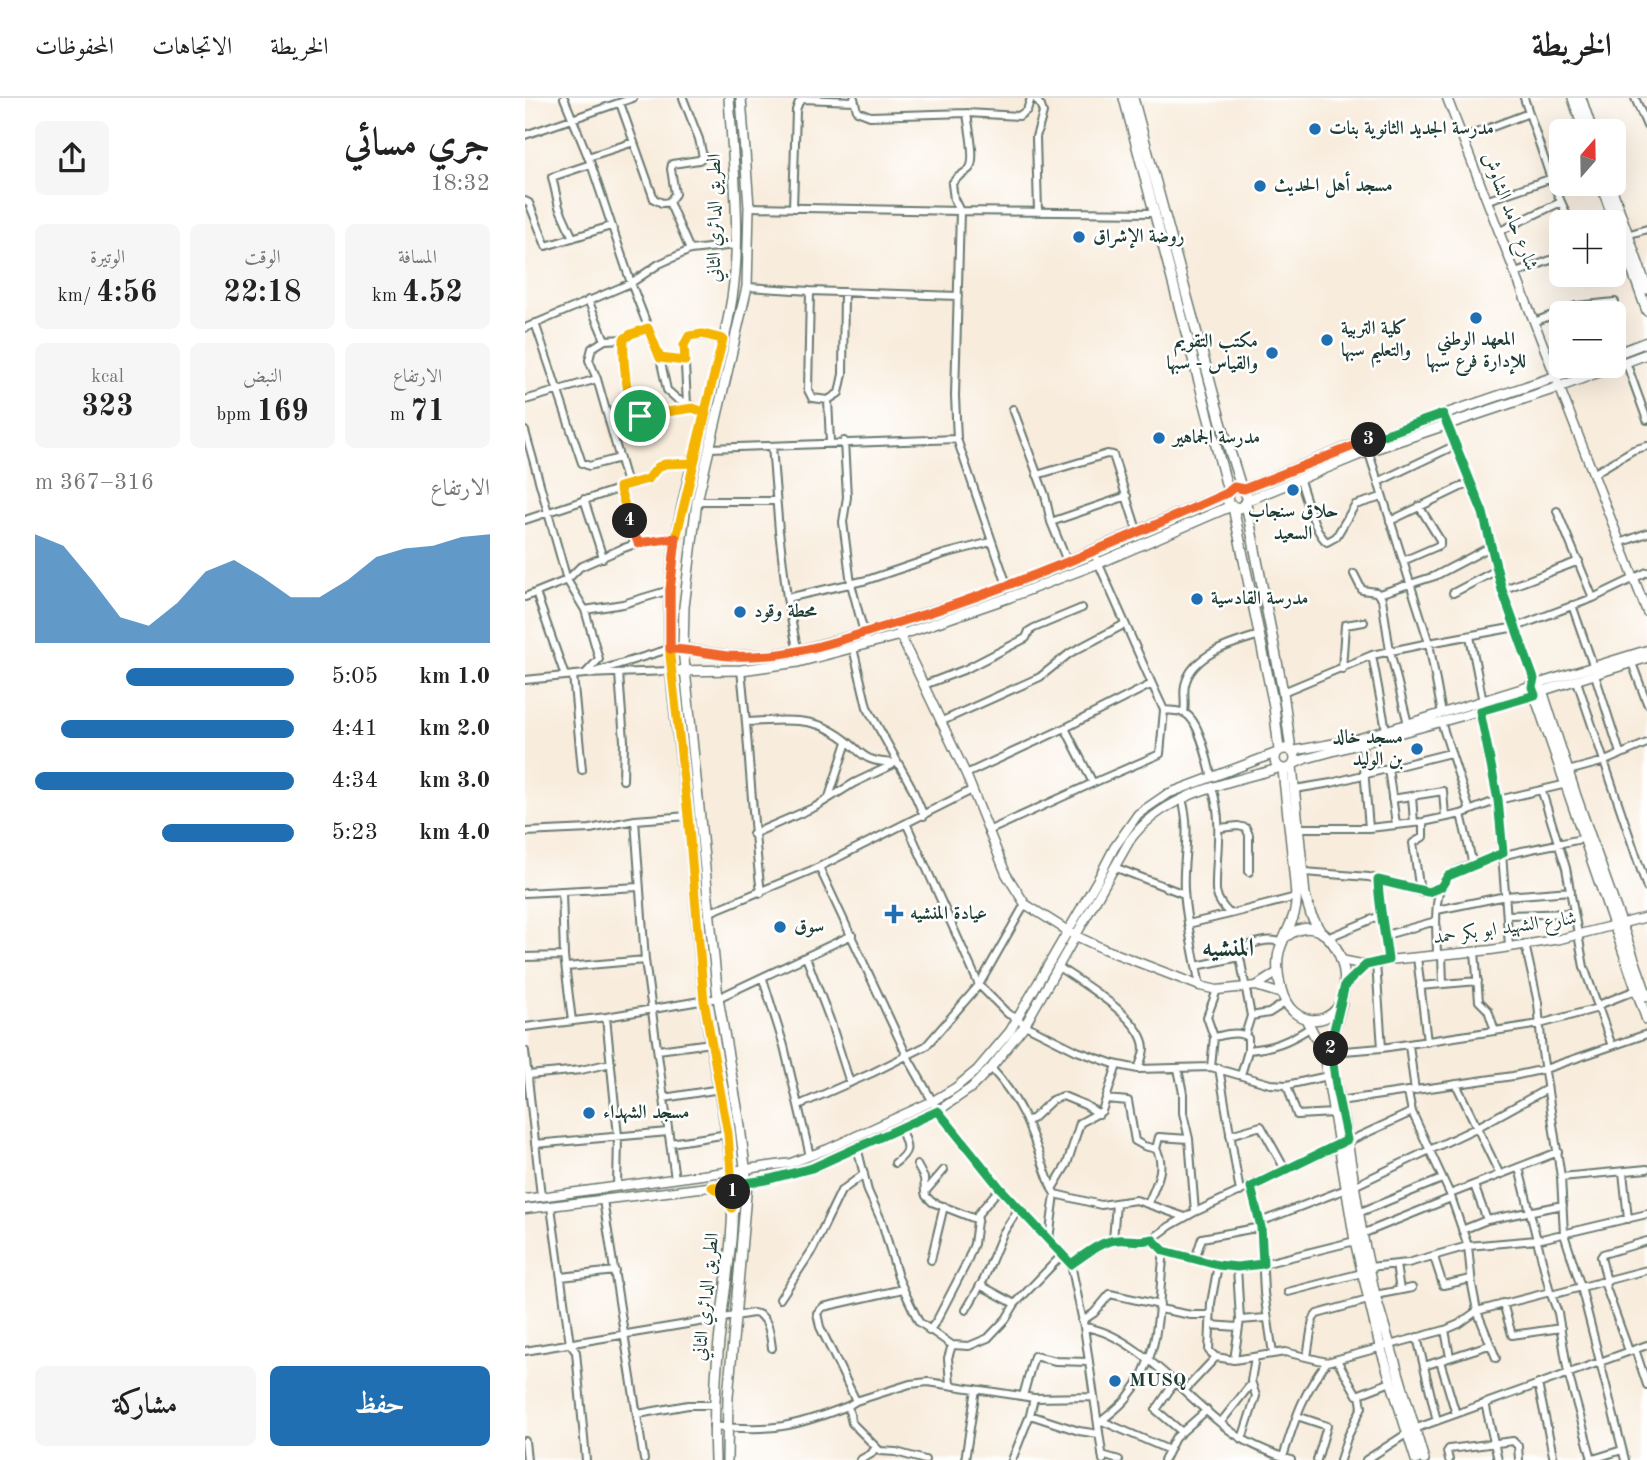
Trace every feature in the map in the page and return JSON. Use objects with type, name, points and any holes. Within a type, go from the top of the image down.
[{"type":"main road","name":"الطريق الدائري الثاني","points":[[715,1460],[714,1405],[730,1249],[732,1185],[728,1134],[704,1001],[688,816],[670,671],[670,590],[676,538],[732,297],[736,196],[729,98]]},
{"type":"main road","name":"الطريق الدائري الثاني","points":[[727,1460],[727,1427],[747,1183],[718,998],[683,649],[684,607],[697,501],[747,287],[750,207],[741,98]]},
{"type":"main road","points":[[1124,98],[1228,492],[1227,500],[1232,507],[1274,706],[1278,752],[1275,761],[1288,767],[1295,789],[1309,912],[1319,931]]},
{"type":"main road","points":[[1133,98],[1221,422],[1247,502],[1283,692],[1291,750],[1296,759],[1288,767],[1296,897],[1279,953],[1278,972],[1284,998],[1298,1015],[1309,1023],[1320,1045],[1343,1142]]},
{"type":"main road","name":"شارع حامد الشاوش","points":[[1447,98],[1647,612]]},
{"type":"main road","points":[[1573,98],[1580,119]]},
{"type":"main road","points":[[1581,98],[1588,119]]},
{"type":"main road","points":[[1626,248],[1647,289]]},
{"type":"main road","points":[[1626,253],[1647,311]]},
{"type":"main road","points":[[1626,350],[1647,342]]},
{"type":"main road","points":[[1626,362],[1647,354]]},
{"type":"main road","points":[[1557,383],[1566,378]]},
{"type":"main road","points":[[670,671],[741,670],[798,662],[899,635],[1009,592],[1067,561],[1138,533],[1234,487],[1243,488],[1573,378]]},
{"type":"main road","points":[[670,649],[729,656],[797,651],[1009,592],[1098,563],[1232,507],[1240,508],[1247,502],[1367,446]]},
{"type":"main road","points":[[900,622],[899,635],[966,774],[1006,874],[1025,904],[1076,936],[1200,986],[1217,990],[1251,987],[1284,998]]},
{"type":"main road","points":[[525,1199],[791,1163],[933,1101],[977,1070],[1010,1031],[1114,848],[1138,814],[1167,794],[1278,752],[1353,740],[1408,724],[1480,711],[1537,687],[1577,681],[1647,650]]},
{"type":"main road","points":[[525,1209],[787,1176],[812,1168],[938,1111],[971,1087],[991,1068],[1025,1025],[1134,834],[1159,810],[1212,788],[1362,744],[1483,702],[1647,658]]},
{"type":"main road","points":[[1537,687],[1568,771],[1569,784],[1585,838],[1619,925]]},
{"type":"main road","points":[[1537,687],[1643,990],[1647,1020]]},
{"type":"main road","name":"شارع الشهيد ابو بكر حمد","points":[[1341,960],[1366,965],[1388,960],[1475,952],[1577,935],[1647,917]]},
{"type":"main road","points":[[1285,939],[1294,930],[1319,931],[1329,937],[1341,960],[1345,985],[1331,1052],[1343,1142],[1358,1238],[1385,1346],[1411,1431],[1416,1460]]},
{"type":"main road","points":[[1345,985],[1366,965]]},
{"type":"main road","points":[[1251,987],[1278,972]]},
{"type":"main road","points":[[1309,1023],[1332,1014],[1342,1002]]},
{"type":"main road","points":[[712,1187],[724,1196],[732,1208]]},
{"type":"main road","points":[[1350,1188],[1358,1213],[1358,1238]]},
{"type":"main road","points":[[1385,1346],[1391,1382],[1424,1460]]},
{"type":"street","points":[[565,98],[660,358],[667,390],[706,413]]},
{"type":"street","points":[[525,135],[633,98]]},
{"type":"street","points":[[620,103],[654,199],[663,203],[669,202],[675,194],[672,164],[703,157],[683,98]]},
{"type":"street","points":[[793,208],[796,110],[803,99],[854,100],[857,111],[870,116],[967,113],[1019,116],[1027,110],[1033,98],[1041,106],[1043,113],[1037,137],[1038,212]]},
{"type":"street","points":[[1524,98],[1549,172]]},
{"type":"street","points":[[1635,98],[1647,126]]},
{"type":"street","points":[[967,113],[973,161],[968,170],[956,177],[952,184],[954,199],[960,211],[957,439],[1009,592]]},
{"type":"street","points":[[1463,138],[1529,113]]},
{"type":"street","points":[[573,238],[559,207],[552,177],[634,142]]},
{"type":"street","points":[[1487,200],[1549,179]]},
{"type":"street","points":[[1558,196],[1565,210]]},
{"type":"street","points":[[525,201],[529,203],[545,246],[611,226]]},
{"type":"street","points":[[669,202],[690,250]]},
{"type":"street","points":[[1500,231],[1561,202]]},
{"type":"street","points":[[750,207],[1156,213]]},
{"type":"street","points":[[1626,234],[1647,229]]},
{"type":"street","points":[[525,328],[631,283],[659,264],[690,250],[736,245]]},
{"type":"street","points":[[1516,273],[1549,261]]},
{"type":"street","points":[[747,287],[958,296]]},
{"type":"street","points":[[810,291],[808,390],[813,398],[828,400],[842,388],[844,292]]},
{"type":"street","points":[[588,300],[605,340]]},
{"type":"street","points":[[1534,322],[1549,316]]},
{"type":"street","points":[[535,323],[582,464],[589,466],[620,458]]},
{"type":"street","points":[[627,484],[589,354],[597,343],[624,339],[648,328]]},
{"type":"street","points":[[690,406],[684,345],[689,336],[702,334],[723,339]]},
{"type":"street","points":[[624,339],[624,368],[636,414],[646,416],[690,406]]},
{"type":"street","points":[[660,358],[685,361]]},
{"type":"street","points":[[1626,362],[1647,420]]},
{"type":"street","points":[[525,400],[597,379]]},
{"type":"street","points":[[828,400],[830,442]]},
{"type":"street","points":[[1013,409],[1067,561]]},
{"type":"street","points":[[1445,419],[1483,513],[1502,590],[1537,687]]},
{"type":"street","points":[[525,431],[567,580],[585,610],[599,659],[585,674]]},
{"type":"street","points":[[710,448],[844,441],[957,439]]},
{"type":"street","points":[[844,441],[847,497],[843,515],[851,584],[867,644]]},
{"type":"street","points":[[1378,482],[1456,445]]},
{"type":"street","points":[[772,446],[775,501],[798,662]]},
{"type":"street","points":[[1367,446],[1429,643],[1450,753],[1470,811]]},
{"type":"street","points":[[1593,474],[1633,450],[1647,446]]},
{"type":"street","points":[[1037,475],[1110,454],[1115,458],[1138,533]]},
{"type":"street","points":[[525,466],[534,462]]},
{"type":"street","points":[[525,520],[651,477],[655,469],[665,464],[692,463]]},
{"type":"street","points":[[1299,478],[1318,530],[1327,542],[1336,537],[1355,505],[1382,497]]},
{"type":"street","points":[[1390,521],[1471,482]]},
{"type":"street","points":[[619,487],[638,543]]},
{"type":"street","points":[[1051,522],[1127,496]]},
{"type":"street","points":[[585,499],[603,558]]},
{"type":"street","points":[[697,501],[775,501]]},
{"type":"street","points":[[1402,561],[1440,545],[1440,540],[1419,506]]},
{"type":"street","points":[[1557,511],[1593,598]]},
{"type":"street","points":[[1620,543],[1647,533]]},
{"type":"street","points":[[525,597],[567,580],[575,570],[638,543],[676,538]]},
{"type":"street","points":[[787,598],[851,584],[991,542]]},
{"type":"street","points":[[1354,574],[1362,590],[1380,594],[1442,573],[1492,546]]},
{"type":"street","points":[[988,831],[1160,754],[1164,710],[1093,551]]},
{"type":"street","points":[[1502,590],[1579,561]]},
{"type":"street","points":[[1453,593],[1497,570]]},
{"type":"street","points":[[1283,692],[1372,656],[1516,627],[1593,598],[1647,572]]},
{"type":"street","points":[[585,610],[623,604],[670,590]]},
{"type":"street","points":[[537,593],[569,676],[582,770]]},
{"type":"street","points":[[1380,594],[1390,651],[1408,724]]},
{"type":"street","points":[[1572,605],[1620,753]]},
{"type":"street","points":[[923,685],[966,669],[1026,638],[1034,628],[1081,608]]},
{"type":"street","points":[[1342,669],[1345,625],[1364,622]]},
{"type":"street","points":[[940,722],[1040,677],[1070,653],[1125,624]]},
{"type":"street","points":[[1184,713],[1187,699],[1185,685],[1194,666],[1214,652],[1260,635]]},
{"type":"street","points":[[1470,636],[1483,702]]},
{"type":"street","points":[[853,648],[867,707],[924,816]]},
{"type":"street","points":[[585,674],[670,649]]},
{"type":"street","points":[[1372,656],[1386,730]]},
{"type":"street","points":[[1632,663],[1647,703]]},
{"type":"street","points":[[741,670],[747,722],[753,834],[761,893]]},
{"type":"street","points":[[525,680],[585,674],[670,671]]},
{"type":"street","points":[[619,674],[624,741],[623,780]]},
{"type":"street","points":[[1577,681],[1647,888]]},
{"type":"street","points":[[966,774],[1152,684]]},
{"type":"street","points":[[1164,710],[1184,713],[1191,719],[1201,739],[1212,778]]},
{"type":"street","points":[[1480,711],[1498,800],[1509,946]]},
{"type":"street","points":[[747,722],[800,721],[834,731],[870,760],[897,763]]},
{"type":"street","points":[[1065,728],[1093,783]]},
{"type":"street","points":[[829,797],[847,742]]},
{"type":"street","points":[[1568,771],[1605,761],[1647,743]]},
{"type":"street","points":[[1362,744],[1369,828]]},
{"type":"street","points":[[1295,789],[1450,753]]},
{"type":"street","points":[[753,834],[815,807],[829,797],[897,763]]},
{"type":"street","points":[[1388,768],[1396,824]]},
{"type":"street","points":[[1299,828],[1369,828],[1423,822],[1461,814],[1498,800],[1569,784]]},
{"type":"street","points":[[1212,788],[1220,828],[1216,891],[1219,901],[1230,914]]},
{"type":"street","points":[[708,913],[819,867],[972,790]]},
{"type":"street","points":[[1392,799],[1443,791],[1445,816]]},
{"type":"street","points":[[1542,792],[1571,891],[1577,935],[1612,1046]]},
{"type":"street","points":[[1412,796],[1414,822]]},
{"type":"street","points":[[1182,799],[1186,812],[1188,841],[1184,894],[1200,986]]},
{"type":"street","points":[[1461,814],[1473,865]]},
{"type":"street","points":[[525,832],[590,829],[635,820],[688,816]]},
{"type":"street","points":[[635,820],[645,960],[675,1179]]},
{"type":"street","points":[[1420,891],[1413,843],[1423,837],[1423,822]]},
{"type":"street","points":[[907,825],[979,985],[1002,1009],[1025,1025],[1077,1051],[1117,1065],[1138,1069],[1215,1068],[1270,1084],[1287,1085],[1328,1076]]},
{"type":"street","points":[[1220,828],[1247,828],[1249,872]]},
{"type":"street","points":[[1443,985],[1436,921],[1441,887],[1448,876],[1503,853],[1559,845],[1585,838]]},
{"type":"street","points":[[819,867],[907,1056],[938,1111],[1000,1188],[1071,1264],[1093,1397],[1100,1422],[1102,1458],[1119,1460]]},
{"type":"street","points":[[1114,867],[1184,894]]},
{"type":"street","points":[[1304,872],[1360,876],[1428,892],[1441,887]]},
{"type":"street","points":[[1378,880],[1380,916],[1388,960]]},
{"type":"street","points":[[525,893],[639,887]]},
{"type":"street","points":[[1437,910],[1506,896],[1571,891]]},
{"type":"street","points":[[562,892],[572,1021]]},
{"type":"street","points":[[1188,924],[1296,897]]},
{"type":"street","points":[[799,1105],[907,1056],[932,1041],[979,985],[1025,904]]},
{"type":"street","points":[[1507,915],[1574,913]]},
{"type":"street","points":[[1329,937],[1380,916]]},
{"type":"street","points":[[1385,936],[1436,921]]},
{"type":"street","points":[[525,1027],[606,1017],[718,998],[852,935]]},
{"type":"street","points":[[1241,1075],[1249,1044],[1245,1035],[1251,1016],[1251,987],[1239,951],[1272,939],[1285,939]]},
{"type":"street","points":[[1525,944],[1537,992],[1547,1089],[1561,1177],[1564,1234],[1581,1287],[1625,1460]]},
{"type":"street","points":[[1475,952],[1479,1001],[1488,1010],[1495,1031]]},
{"type":"street","points":[[525,957],[565,956]]},
{"type":"street","points":[[806,957],[850,1083]]},
{"type":"street","points":[[1196,966],[1240,957]]},
{"type":"street","points":[[1417,957],[1427,1042]]},
{"type":"street","points":[[566,967],[645,960]]},
{"type":"street","points":[[1376,963],[1382,1048]]},
{"type":"street","points":[[1057,966],[1132,1021],[1144,1049],[1138,1069]]},
{"type":"street","points":[[763,979],[776,1018],[810,1156]]},
{"type":"street","points":[[1420,986],[1478,981]]},
{"type":"street","points":[[1217,990],[1207,1017],[1214,1037],[1215,1068],[1240,1192]]},
{"type":"street","points":[[1331,1052],[1409,1045],[1540,1024],[1598,1008],[1601,1004],[1643,990]]},
{"type":"street","points":[[1251,1016],[1269,1013],[1284,998]]},
{"type":"street","points":[[606,1017],[618,1136],[617,1186]]},
{"type":"street","points":[[1248,1050],[1270,1049],[1286,1039],[1293,1040],[1309,1023]]},
{"type":"street","points":[[1339,1101],[1412,1092],[1545,1069],[1647,1034]]},
{"type":"street","points":[[1214,1037],[1245,1035]]},
{"type":"street","points":[[658,1050],[711,1043]]},
{"type":"street","points":[[1409,1045],[1412,1112],[1451,1196],[1468,1246],[1477,1311],[1496,1358]]},
{"type":"street","points":[[525,1051],[541,1196]]},
{"type":"street","points":[[528,1075],[581,1070],[611,1063]]},
{"type":"street","points":[[1049,1239],[1053,1192],[1067,1164],[1080,1123],[1099,1114],[1117,1065]]},
{"type":"street","points":[[991,1068],[1009,1089],[1027,1120],[1053,1192]]},
{"type":"street","points":[[1178,1069],[1189,1139],[1195,1212]]},
{"type":"street","points":[[1456,1084],[1500,1175]]},
{"type":"street","points":[[1287,1085],[1297,1115],[1334,1113]]},
{"type":"street","points":[[664,1098],[720,1089]]},
{"type":"street","points":[[1195,1259],[1202,1238],[1261,1225],[1350,1188],[1476,1128],[1547,1089]]},
{"type":"street","points":[[1027,1120],[1037,1116],[1052,1100],[1063,1096],[1086,1105],[1099,1114]]},
{"type":"street","points":[[1105,1100],[1128,1101],[1135,1141],[1156,1149],[1160,1155],[1162,1168],[1148,1205]]},
{"type":"street","points":[[1071,1264],[1113,1240],[1144,1242],[1152,1239],[1195,1212],[1412,1112]]},
{"type":"street","points":[[1230,1135],[1261,1126],[1286,1171]]},
{"type":"street","points":[[895,1163],[907,1149],[900,1127]]},
{"type":"street","points":[[535,1144],[668,1132]]},
{"type":"street","points":[[670,1143],[728,1134]]},
{"type":"street","points":[[1156,1149],[1159,1137],[1189,1139]]},
{"type":"street","points":[[857,1147],[868,1191],[882,1222],[903,1289],[916,1317],[929,1331],[952,1345],[961,1347],[983,1342],[1063,1254]]},
{"type":"street","points":[[1152,1239],[1164,1251],[1218,1265],[1237,1267],[1263,1264],[1358,1238],[1474,1185],[1558,1152]]},
{"type":"street","points":[[917,1165],[924,1178],[928,1199],[978,1220]]},
{"type":"street","points":[[1519,1168],[1550,1294],[1562,1328],[1568,1373],[1591,1460],[1622,1450]]},
{"type":"street","points":[[1561,1177],[1647,1169]]},
{"type":"street","points":[[925,1192],[944,1170]]},
{"type":"street","points":[[1623,1172],[1628,1219]]},
{"type":"street","points":[[780,1299],[813,1249],[841,1191],[863,1174]]},
{"type":"street","points":[[1358,1213],[1442,1179]]},
{"type":"street","points":[[1474,1185],[1487,1220]]},
{"type":"street","points":[[1251,1187],[1261,1225],[1266,1318],[1273,1354]]},
{"type":"street","points":[[929,1331],[967,1264],[974,1244],[978,1214],[1000,1188]]},
{"type":"street","points":[[1053,1192],[1101,1205],[1116,1205],[1131,1200],[1185,1217]]},
{"type":"street","points":[[603,1200],[644,1460]]},
{"type":"street","points":[[1113,1240],[1116,1205]]},
{"type":"street","points":[[1462,1230],[1487,1220],[1563,1205]]},
{"type":"street","points":[[931,1260],[944,1206]]},
{"type":"street","points":[[551,1207],[570,1344],[576,1352],[586,1460]]},
{"type":"street","points":[[966,1310],[1003,1233],[1019,1208]]},
{"type":"street","points":[[1288,1292],[1468,1246],[1537,1240],[1647,1214]]},
{"type":"street","points":[[1647,1241],[1603,1254],[1601,1257],[1605,1282],[1647,1385]]},
{"type":"street","points":[[1100,1422],[1128,1396],[1148,1361],[1157,1334],[1164,1251]]},
{"type":"street","points":[[1434,1256],[1443,1285],[1471,1279]]},
{"type":"street","points":[[1218,1265],[1210,1315],[1209,1351],[1216,1357],[1234,1360],[1285,1352],[1327,1362],[1445,1330],[1477,1311],[1503,1303],[1605,1282],[1647,1270]]},
{"type":"street","points":[[1396,1265],[1401,1290]]},
{"type":"street","points":[[1234,1360],[1239,1324],[1237,1267]]},
{"type":"street","points":[[561,1277],[615,1271]]},
{"type":"street","points":[[980,1285],[1015,1304]]},
{"type":"street","points":[[1307,1357],[1313,1319],[1317,1314],[1412,1288]]},
{"type":"street","points":[[856,1401],[820,1327],[817,1313],[823,1307],[903,1289]]},
{"type":"street","points":[[1083,1324],[1110,1294],[1191,1315],[1210,1315]]},
{"type":"street","points":[[1503,1303],[1512,1335],[1562,1328]]},
{"type":"street","points":[[525,1351],[753,1313],[762,1315],[772,1348]]},
{"type":"street","points":[[1210,1325],[1239,1324],[1266,1318]]},
{"type":"street","points":[[1083,1324],[1105,1332],[1148,1361],[1242,1439],[1270,1457],[1291,1460]]},
{"type":"street","points":[[1445,1330],[1450,1357]]},
{"type":"street","points":[[1417,1338],[1437,1421]]},
{"type":"street","points":[[950,1384],[948,1358],[952,1345]]},
{"type":"street","points":[[1424,1366],[1489,1345]]},
{"type":"street","points":[[1366,1460],[1411,1431],[1647,1345]]},
{"type":"street","points":[[1023,1396],[1034,1356],[1056,1361],[1088,1362]]},
{"type":"street","points":[[1185,1391],[1216,1357]]},
{"type":"street","points":[[1221,1422],[1251,1384],[1255,1357]]},
{"type":"street","points":[[1337,1360],[1355,1394],[1360,1395],[1391,1382]]},
{"type":"street","points":[[1440,1360],[1456,1414]]},
{"type":"street","points":[[1283,1457],[1310,1385],[1327,1362]]},
{"type":"street","points":[[713,1426],[766,1429],[787,1427],[856,1401],[910,1384],[928,1382],[1034,1398],[1093,1397]]},
{"type":"street","points":[[1175,1382],[1156,1410],[1182,1432]]},
{"type":"street","points":[[1242,1439],[1256,1396],[1251,1384]]},
{"type":"street","points":[[1538,1384],[1554,1460]]},
{"type":"street","points":[[965,1460],[976,1389]]},
{"type":"street","points":[[1340,1460],[1350,1430],[1362,1407],[1360,1395]]},
{"type":"street","points":[[1012,1460],[1034,1398]]},
{"type":"street","points":[[1485,1403],[1497,1460]]},
{"type":"street","points":[[638,1414],[688,1405],[714,1405]]},
{"type":"street","points":[[848,1406],[852,1423],[878,1449],[882,1460]]},
{"type":"street","points":[[1166,1455],[1175,1438],[1207,1410]]},
{"type":"street","points":[[1030,1415],[1079,1431],[1099,1434]]},
{"type":"street","points":[[1297,1416],[1327,1426],[1317,1460]]},
{"type":"street","points":[[1100,1422],[1175,1460]]},
{"type":"street","points":[[525,1441],[527,1460]]},
{"type":"street","points":[[1449,1460],[1449,1449],[1493,1442],[1516,1442],[1519,1460]]},
{"type":"street","points":[[860,1460],[878,1449],[925,1460]]},
{"type":"place","name":"مدرسة الجديد الثانوية بنات","points":[[1315,129]]},
{"type":"place","name":"مسجد أهل الحديث","points":[[1260,186]]},
{"type":"place","name":"روضة الإشراق","points":[[1079,237]]},
{"type":"place","name":"المعهد الوطني للإدارة فرع سبها","points":[[1476,318]]},
{"type":"place","name":"كلية التربية والتعليم سبها","points":[[1327,340]]},
{"type":"place","name":"مكتب التقويم والقياس - سبها","points":[[1272,353]]},
{"type":"place","name":"مدرسة الجماهير","points":[[1159,438]]},
{"type":"place","name":"حلاق سنجاب السعيد","points":[[1293,490]]},
{"type":"place","name":"مدرسة القادسية","points":[[1197,599]]},
{"type":"place","name":"محطة وقود","points":[[740,612]]},
{"type":"place","name":"مسجد خالد بن الوليد","points":[[1417,749]]},
{"type":"place","name":"عيادة المنشيه","points":[[894,914]]},
{"type":"place","name":"سوق","points":[[780,927]]},
{"type":"place","name":"مسجد الشهداء","points":[[589,1113]]},
{"type":"place","name":"MUSQ","points":[[1115,1381]]},
{"type":"district","name":"المنشيه","points":[[1228,949]]},
{"type":"route","points":[[640,416],[634,410],[624,368],[624,339],[627,336],[648,328],[660,358],[685,361],[684,345],[689,336],[702,334],[723,339],[706,413],[692,463],[665,464],[658,467],[648,479],[619,487],[638,543],[676,538],[673,559],[670,590],[670,649],[729,656],[797,651],[948,608],[1008,587],[1138,533],[1227,493],[1234,487],[1244,489],[1346,448],[1443,414],[1483,513],[1502,590],[1534,679],[1532,687],[1535,695],[1480,711],[1498,800],[1503,853],[1448,876],[1441,887],[1428,892],[1378,880],[1380,916],[1388,960],[1366,965],[1345,985],[1332,1038],[1331,1060],[1347,1140],[1251,1187],[1261,1227],[1263,1264],[1237,1267],[1218,1265],[1164,1251],[1152,1239],[1144,1242],[1113,1240],[1071,1264],[1000,1188],[938,1111],[812,1168],[787,1176],[732,1185],[732,1208],[724,1196],[712,1187],[732,1185],[728,1134],[704,1001],[688,816],[670,671],[670,649],[670,590],[676,538],[706,413],[693,408],[640,416]]}]
